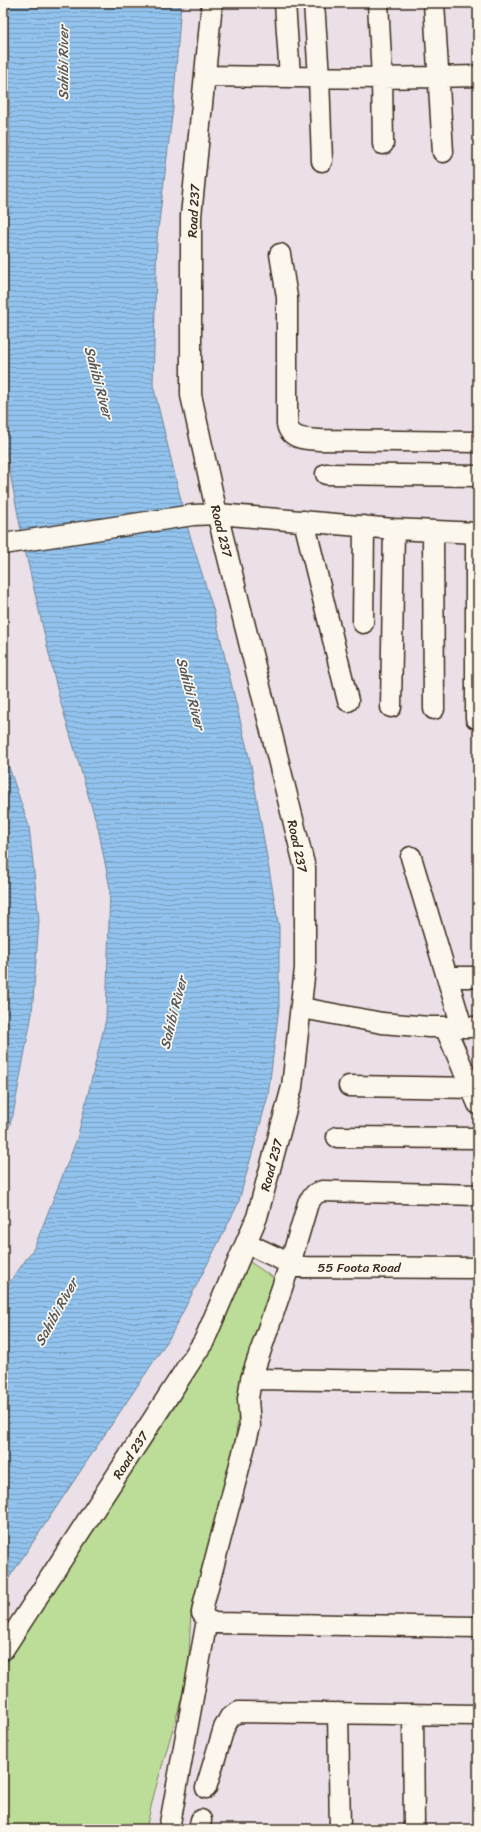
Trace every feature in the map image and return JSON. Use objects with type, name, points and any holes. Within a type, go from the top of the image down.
[{"type":"street","name":"Road 237","points":[[3,1650],[204,1341],[257,1217],[292,1087],[302,1008],[305,968],[305,868],[218,514],[191,395],[191,216],[212,3]]},
{"type":"street","points":[[285,3],[290,77]]},
{"type":"street","points":[[314,3],[319,77],[322,161]]},
{"type":"street","points":[[378,3],[382,78],[383,144]]},
{"type":"street","points":[[434,3],[443,152]]},
{"type":"street","points":[[205,76],[382,78],[478,76]]},
{"type":"street","points":[[280,254],[287,297],[287,424],[288,430],[292,435],[306,439],[321,440],[478,442]]},
{"type":"street","points":[[326,474],[478,476]]},
{"type":"street","points":[[3,544],[193,515],[218,514],[394,529],[477,533],[476,718]]},
{"type":"street","points":[[304,521],[348,701]]},
{"type":"street","points":[[363,623],[364,526]]},
{"type":"street","points":[[391,707],[394,529]]},
{"type":"street","points":[[433,531],[434,709]]},
{"type":"street","points":[[349,1086],[476,1093],[462,1027],[411,857]]},
{"type":"street","points":[[447,977],[478,977]]},
{"type":"street","points":[[302,1008],[382,1023],[462,1027]]},
{"type":"street","points":[[337,1137],[478,1138]]},
{"type":"street","points":[[478,1195],[322,1191],[315,1194],[308,1202],[290,1264],[251,1379],[248,1399],[250,1426],[202,1613],[207,1620],[215,1623],[478,1627]]},
{"type":"street","name":"55 Foota Road","points":[[246,1243],[290,1264],[304,1267],[478,1268]]},
{"type":"street","points":[[251,1379],[478,1382]]},
{"type":"street","points":[[169,1829],[207,1620]]},
{"type":"street","points":[[206,1788],[224,1728],[230,1717],[240,1712],[478,1715]]},
{"type":"street","points":[[338,1713],[340,1829]]},
{"type":"street","points":[[413,1714],[414,1829]]},
{"type":"green space","points":[[247,1260],[275,1279],[239,1412],[235,1442],[216,1523],[191,1611],[188,1676],[154,1794],[146,1829],[3,1829],[3,1667],[174,1408],[215,1341]]},
{"type":"water","name":"Sahibi River","points":[[7,3],[181,3],[173,108],[157,238],[153,385],[188,529],[214,612],[251,765],[279,927],[279,1007],[268,1096],[238,1204],[170,1337],[3,1587],[3,1292],[34,1248],[77,1139],[106,1019],[110,888],[98,828],[59,697],[24,546],[3,437],[3,223],[10,143]]},
{"type":"water","points":[[3,750],[29,826],[39,920],[32,1014],[13,1115],[3,1144]]}]
